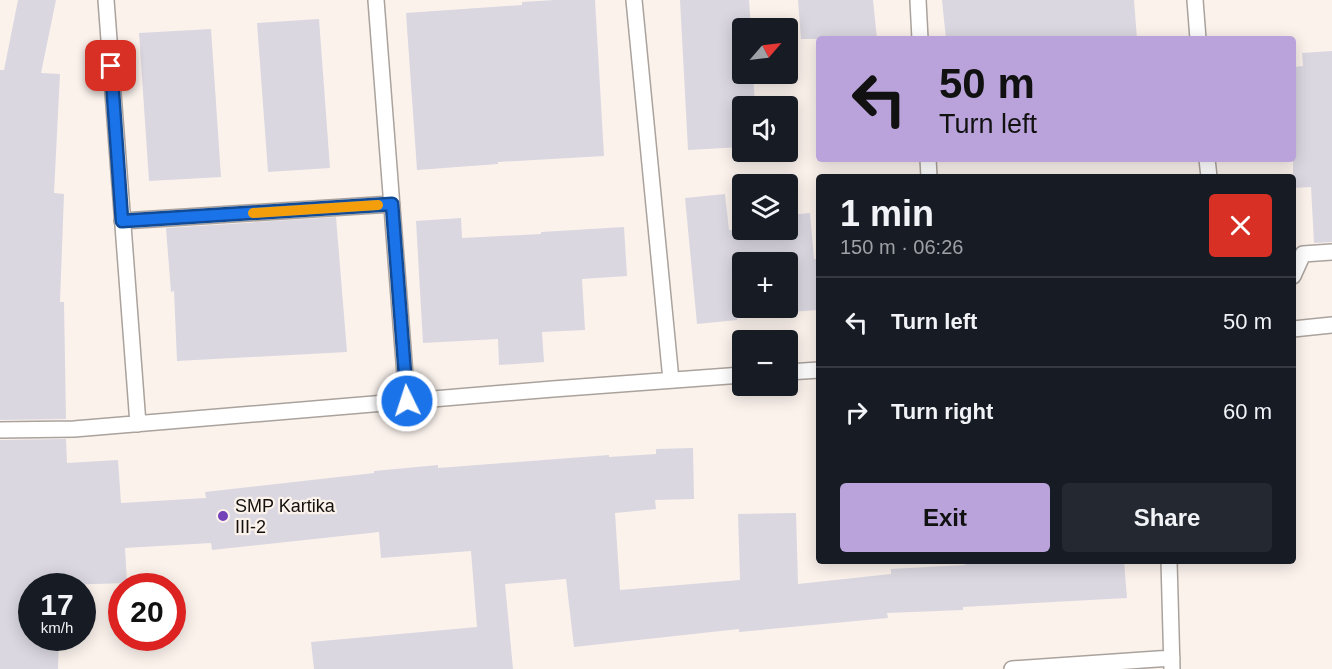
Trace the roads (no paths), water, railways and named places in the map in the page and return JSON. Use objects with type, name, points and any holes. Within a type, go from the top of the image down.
[{"type":"lane","points":[[106,0],[138,423]]},
{"type":"lane","points":[[376,0],[407,401]]},
{"type":"lane","points":[[634,0],[671,380]]},
{"type":"lane","points":[[918,0],[920,36]]},
{"type":"lane","points":[[1195,0],[1198,36]]},
{"type":"lane","points":[[122,221],[392,204]]},
{"type":"lane","points":[[1296,269],[1303,254],[1332,252]]},
{"type":"lane","points":[[1296,329],[1332,325]]},
{"type":"lane","points":[[798,371],[816,370]]},
{"type":"lane","points":[[0,430],[74,429],[732,376]]},
{"type":"lane","points":[[1012,669],[1172,663],[1169,564]]},
{"type":"place","name":"SMP Kartika III-2","points":[[223,516]]}]
